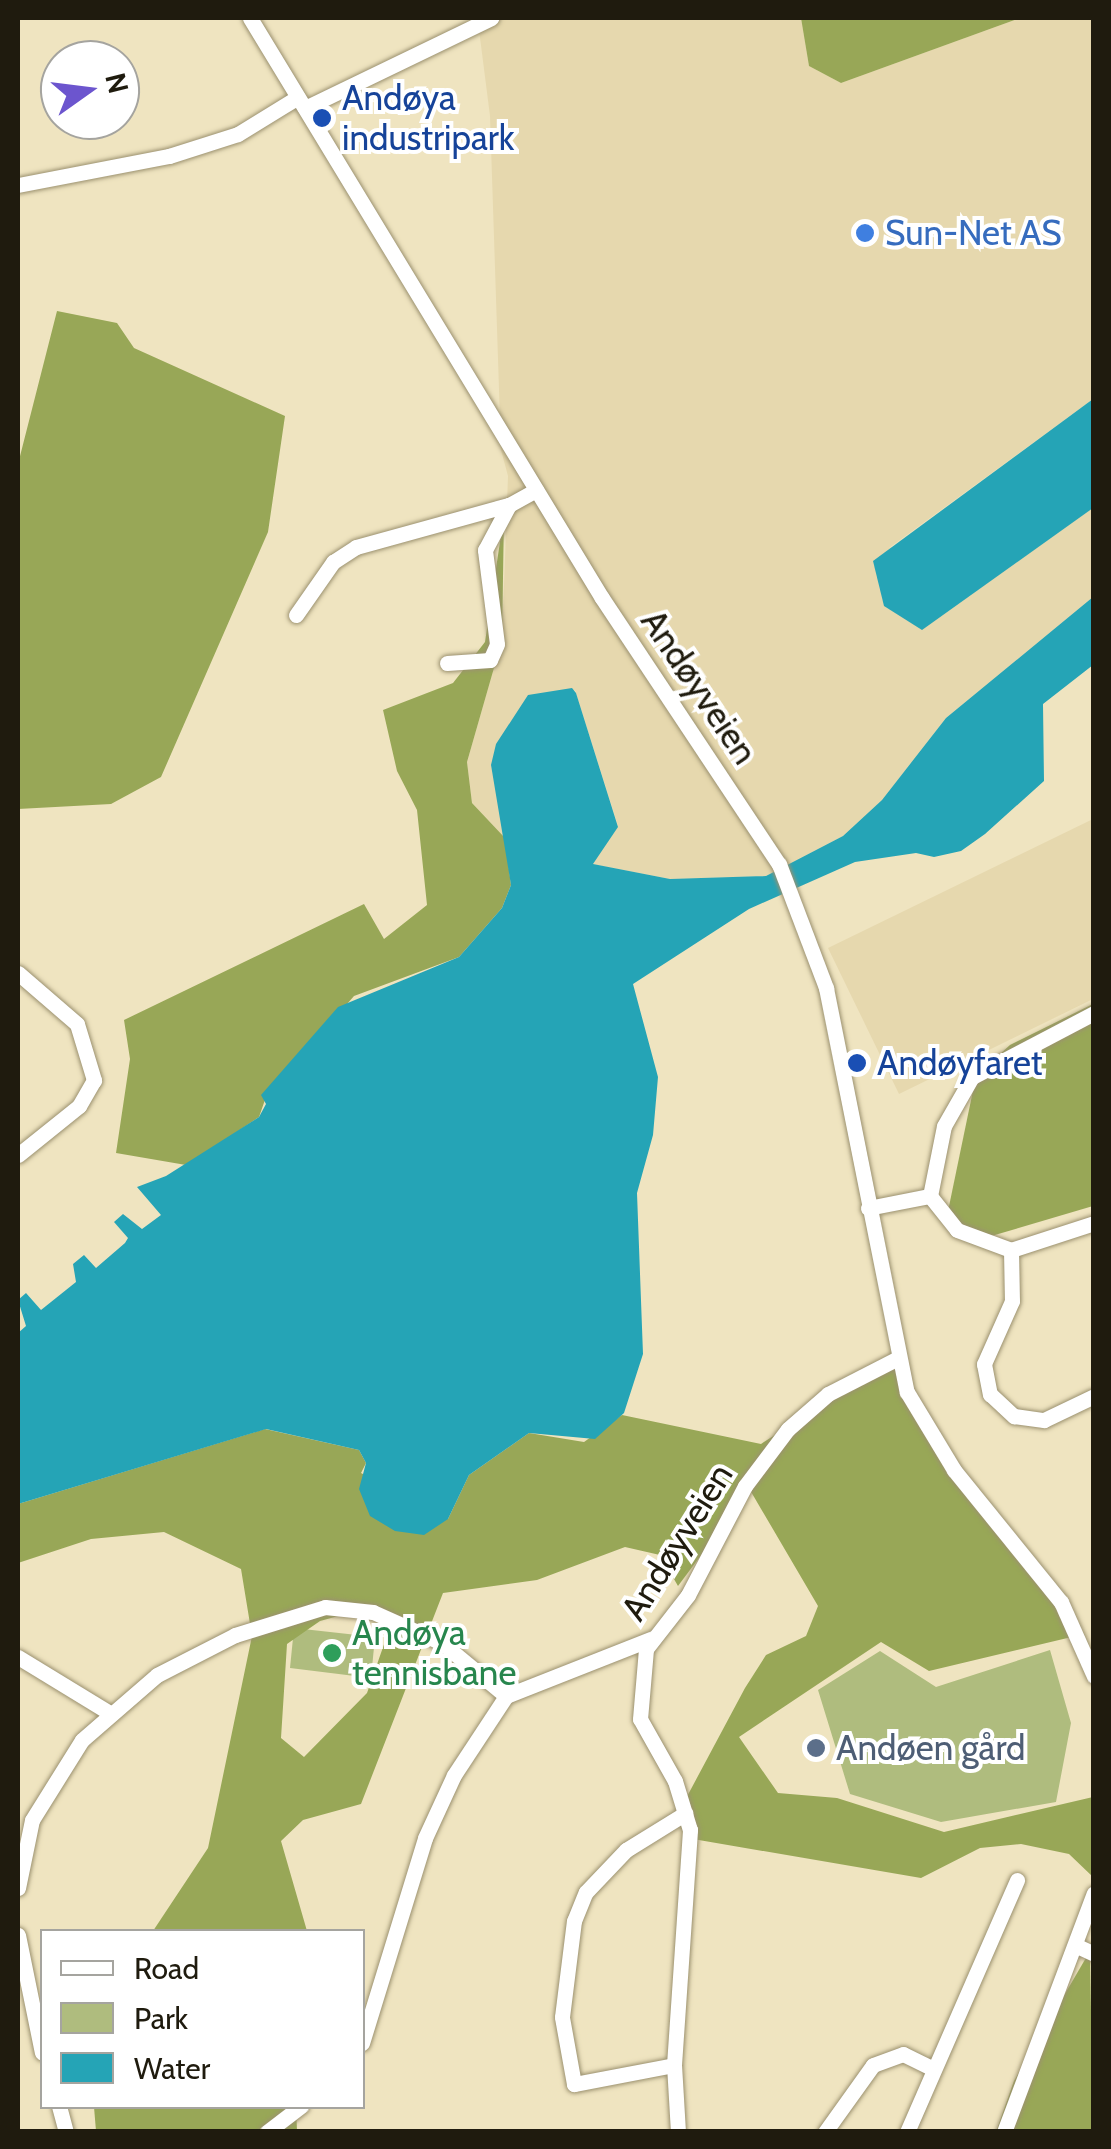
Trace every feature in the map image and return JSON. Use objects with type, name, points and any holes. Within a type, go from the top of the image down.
[{"type":"street","name":"Andøyveien","points":[[250,18],[536,490],[778,864],[795,897],[826,988],[896,1359],[927,1432],[1060,1602],[1094,1676]]},
{"type":"street","points":[[18,185],[169,156],[238,134],[490,18]]},
{"type":"street","points":[[296,615],[333,562],[370,540],[510,506],[536,490]]},
{"type":"street","points":[[447,664],[490,660],[497,644],[485,550],[510,506]]},
{"type":"street","points":[[18,973],[77,1024],[94,1080],[79,1106],[18,1156]]},
{"type":"street","points":[[1094,1013],[972,1077],[944,1126],[930,1196],[956,1230],[1011,1250],[1094,1223]]},
{"type":"street","points":[[868,1208],[930,1196]]},
{"type":"street","points":[[1011,1250],[1012,1301],[984,1364],[990,1394],[1014,1416],[1044,1420],[1094,1396]]},
{"type":"street","name":"Andøyveien","points":[[678,2132],[674,2065],[690,1848],[686,1814],[640,1719],[638,1686],[650,1640],[688,1596],[746,1486],[788,1429],[828,1394],[896,1359]]},
{"type":"street","points":[[18,1888],[32,1820],[51,1783],[108,1712],[157,1675],[236,1635],[341,1606],[415,1627],[506,1696]]},
{"type":"street","points":[[365,2033],[426,1838],[454,1775],[506,1696],[650,1640]]},
{"type":"street","points":[[18,1657],[108,1712]]},
{"type":"street","points":[[674,2065],[574,2084],[562,2016],[574,1921],[586,1892],[626,1850],[686,1814]]},
{"type":"street","points":[[907,2132],[1017,1880]]},
{"type":"street","points":[[1004,2132],[1094,1893]]},
{"type":"street","points":[[18,1936],[40,2043]]},
{"type":"street","points":[[1075,1945],[1094,1954]]},
{"type":"street","points":[[825,2132],[873,2064],[902,2054],[934,2069]]},
{"type":"street","points":[[267,2132],[297,2109]]},
{"type":"shaded area","points":[[490,18],[801,18],[809,66],[841,83],[1020,18],[1093,18],[1093,399],[889,548],[1093,505],[1093,597],[946,718],[882,800],[843,836],[766,876],[670,879],[592,864],[618,826],[575,690],[491,765],[505,838],[472,803],[467,762],[502,640],[508,476],[501,450],[490,116],[478,22]]},
{"type":"shaded area","points":[[1093,819],[1093,999],[899,1094],[828,948]]},
{"type":"green space","points":[[801,18],[1020,18],[841,83],[809,66]]},
{"type":"green space","points":[[57,311],[117,323],[134,348],[285,416],[268,532],[161,777],[111,804],[18,809],[18,464]]},
{"type":"green space","points":[[504,515],[502,640],[467,762],[472,803],[505,838],[511,885],[502,908],[459,957],[354,996],[266,1097],[259,1117],[198,1158],[186,1165],[116,1153],[130,1059],[124,1020],[364,904],[384,939],[427,905],[417,810],[397,771],[383,710],[453,683],[485,642]]},
{"type":"green space","points":[[1093,1004],[1093,1206],[988,1237],[955,1225],[947,1216],[976,1076],[1010,1045]]},
{"type":"green space","points":[[895,1358],[911,1404],[1080,1635],[929,1671],[881,1642],[739,1737],[778,1793],[837,1798],[944,1832],[1093,1797],[1093,1877],[1069,1854],[1021,1844],[980,1848],[921,1878],[693,1839],[683,1804],[745,1688],[766,1655],[806,1636],[818,1606],[750,1490],[678,1586],[660,1555],[625,1547],[537,1580],[443,1593],[361,1804],[303,1820],[281,1841],[306,1929],[154,1929],[208,1848],[252,1636],[241,1569],[164,1532],[91,1539],[18,1563],[18,1504],[265,1429],[359,1450],[366,1463],[361,1473],[448,1519],[469,1475],[529,1433],[584,1442],[622,1415],[761,1444]],"holes":[[[364,1609],[389,1630],[367,1693],[304,1757],[281,1738],[287,1644],[320,1621]]]},
{"type":"green space","name":"Andøya tennisbane","points":[[294,1628],[375,1637],[371,1678],[290,1668]]},
{"type":"green space","points":[[1050,1650],[1071,1723],[1056,1802],[941,1822],[850,1794],[818,1690],[880,1651],[936,1687]]},
{"type":"green space","points":[[1090,1951],[1093,2131],[996,2132],[1014,2081]]},
{"type":"green space","points":[[94,2109],[296,2109],[297,2131],[96,2131]]},
{"type":"water","points":[[1093,399],[1093,508],[922,630],[884,606],[873,561]]},
{"type":"water","points":[[1093,597],[1093,665],[1043,704],[1044,781],[985,834],[961,851],[934,857],[916,853],[855,862],[749,909],[633,984],[658,1077],[653,1135],[637,1193],[643,1354],[624,1413],[595,1439],[529,1433],[469,1475],[448,1519],[424,1535],[395,1531],[370,1516],[359,1489],[366,1463],[359,1450],[266,1429],[18,1504],[18,1333],[26,1326],[18,1300],[26,1293],[41,1310],[76,1282],[73,1264],[84,1255],[96,1268],[125,1243],[128,1238],[114,1222],[123,1214],[142,1229],[161,1215],[137,1187],[166,1176],[259,1117],[266,1104],[261,1095],[338,1007],[459,957],[502,908],[511,885],[491,765],[496,744],[528,695],[572,688],[576,693],[618,827],[593,864],[670,879],[766,876],[843,836],[882,800],[946,718]]},
{"type":"place","name":"Andøya industripark","points":[[322,118]]},
{"type":"place","name":"Sun-Net AS","points":[[865,233]]},
{"type":"place","name":"Andøyfaret","points":[[857,1063]]},
{"type":"place","name":"Andøya tennisbane","points":[[332,1653]]},
{"type":"place","name":"Andøen gård","points":[[816,1748]]}]
